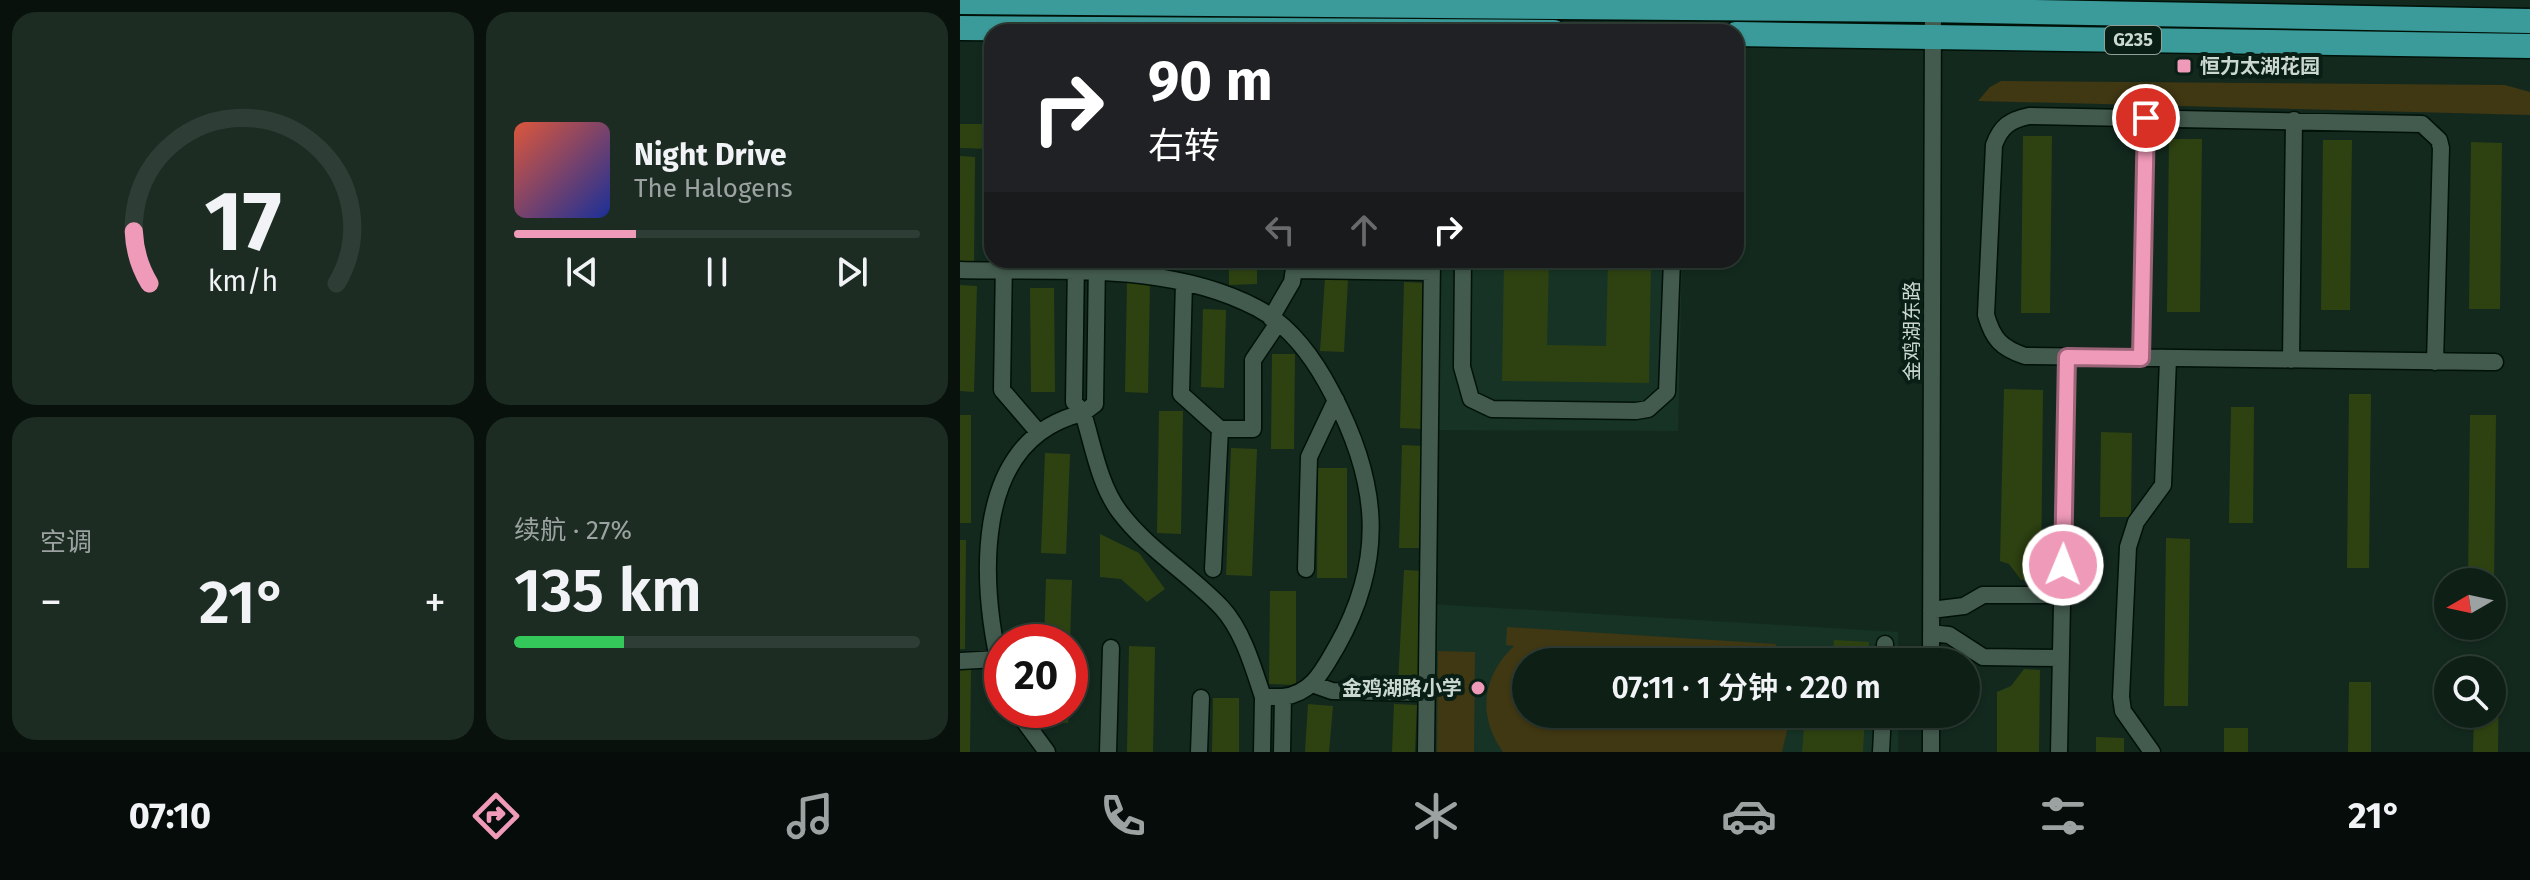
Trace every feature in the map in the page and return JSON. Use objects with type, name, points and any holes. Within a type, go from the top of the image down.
[{"type":"highway","name":"G235","points":[[960,2],[1937,5],[2530,21]]},
{"type":"highway","points":[[960,28],[984,29]]},
{"type":"highway","name":"G235","points":[[1744,34],[2530,46]]},
{"type":"street","points":[[1350,2],[1354,24]]},
{"type":"street","points":[[1088,24],[1090,3]]},
{"type":"street","points":[[1937,5],[1937,36]]},
{"type":"street","points":[[1937,5],[1937,36]]},
{"type":"street","name":"金鸡湖东路","points":[[1931,648],[1937,36]]},
{"type":"street","points":[[2435,362],[2439,140],[2422,124],[2409,121],[2029,116],[2006,123],[1998,133],[1994,145],[1986,315],[1996,341],[2010,351],[2025,356],[2067,357],[2168,359],[2435,362],[2495,362]]},
{"type":"street","points":[[2141,358],[2146,118]]},
{"type":"street","points":[[2291,360],[2294,120]]},
{"type":"street","points":[[960,270],[984,268]]},
{"type":"street","points":[[1004,268],[1002,390],[1039,433]]},
{"type":"street","points":[[1076,268],[1084,407],[1105,485],[1118,509],[1138,532],[1223,610],[1238,632],[1263,697],[1262,752]]},
{"type":"street","points":[[1084,407],[1097,268]]},
{"type":"street","points":[[1103,268],[1184,282],[1237,300],[1275,321],[1319,369],[1360,452],[1370,486],[1369,544],[1363,580],[1348,625],[1312,684],[1296,695],[1263,697]]},
{"type":"street","points":[[1184,282],[1181,394],[1220,429],[1253,429],[1253,360],[1275,321],[1294,268]]},
{"type":"street","points":[[1426,752],[1432,268]]},
{"type":"street","points":[[1463,268],[1462,367],[1471,399],[1492,409],[1636,411],[1648,409],[1667,392],[1672,268]]},
{"type":"street","points":[[2059,752],[2067,357]]},
{"type":"street","points":[[2152,752],[2123,711],[2121,697],[2128,547],[2136,522],[2163,485],[2168,359]]},
{"type":"street","points":[[1306,569],[1309,457],[1336,400]]},
{"type":"street","points":[[994,624],[988,565],[993,511],[1002,483],[1015,460],[1039,433],[1084,407]]},
{"type":"street","points":[[1213,569],[1220,429]]},
{"type":"street","points":[[1931,610],[1964,606],[1983,595],[2062,595]]},
{"type":"street","points":[[1931,633],[1949,635],[1983,657],[2061,658]]},
{"type":"street","points":[[1108,752],[1111,648]]},
{"type":"street","points":[[960,661],[984,660]]},
{"type":"street","points":[[1312,684],[1332,691],[1427,693]]},
{"type":"street","points":[[1282,752],[1283,697]]},
{"type":"street","points":[[1199,752],[1201,698]]},
{"type":"street","points":[[1029,728],[1047,752]]},
{"type":"street","points":[[1881,752],[1882,728]]},
{"type":"street","points":[[1931,728],[1931,752]]},
{"type":"shaded area","points":[[2001,81],[2505,85],[2530,92],[2530,115],[1978,101],[1990,87]]},
{"type":"shaded area","points":[[1434,268],[1682,268],[1678,431],[1433,430]]},
{"type":"shaded area","name":"金鸡湖路小学","points":[[1432,604],[1898,632],[1898,648],[1512,648],[1512,728],[1898,728],[1898,752],[1430,752]]},
{"type":"shaded area","points":[[1507,627],[1776,644],[1776,648],[1512,648],[1514,646],[1506,645]]},
{"type":"shaded area","points":[[1512,648],[1512,728],[1788,728],[1782,752],[1503,752],[1489,724],[1487,697],[1495,670]]},
{"type":"shaded area","points":[[1438,651],[1475,652],[1474,752],[1437,752]]},
{"type":"building","points":[[960,124],[984,124],[984,149],[960,148]]},
{"type":"building","points":[[2023,136],[2052,136],[2050,313],[2021,313]]},
{"type":"building","points":[[2169,139],[2202,139],[2200,312],[2167,312]]},
{"type":"building","points":[[2323,140],[2352,140],[2350,310],[2321,310]]},
{"type":"building","points":[[2471,142],[2502,143],[2500,309],[2469,309]]},
{"type":"building","points":[[960,156],[975,157],[974,262],[960,262]]},
{"type":"building","points":[[1229,268],[1257,268],[1257,284],[1229,285]]},
{"type":"building","points":[[1504,268],[1549,268],[1547,345],[1606,346],[1608,268],[1651,268],[1649,383],[1502,381]]},
{"type":"building","points":[[1325,278],[1348,280],[1344,352],[1320,351]]},
{"type":"building","points":[[1404,282],[1426,283],[1422,429],[1400,428]]},
{"type":"building","points":[[1127,283],[1150,283],[1148,393],[1125,392]]},
{"type":"building","points":[[960,285],[977,286],[974,392],[960,391]]},
{"type":"building","points":[[1030,288],[1054,288],[1055,392],[1031,392]]},
{"type":"building","points":[[1203,309],[1226,310],[1224,388],[1201,387]]},
{"type":"building","points":[[1272,354],[1295,354],[1294,449],[1271,449]]},
{"type":"building","points":[[2004,389],[2043,390],[2041,579],[2021,580],[2009,564],[2000,561]]},
{"type":"building","points":[[2349,394],[2371,394],[2369,568],[2347,568]]},
{"type":"building","points":[[2231,407],[2254,407],[2253,523],[2229,523]]},
{"type":"building","points":[[1159,411],[1183,411],[1181,534],[1157,533]]},
{"type":"building","points":[[960,415],[971,415],[971,523],[960,523]]},
{"type":"building","points":[[2470,415],[2496,415],[2494,568],[2468,568]]},
{"type":"building","points":[[2101,432],[2132,433],[2131,517],[2100,517]]},
{"type":"building","points":[[1402,445],[1425,446],[1422,548],[1399,548]]},
{"type":"building","points":[[1231,448],[1257,449],[1252,576],[1226,575]]},
{"type":"building","points":[[1045,453],[1070,454],[1066,554],[1041,553]]},
{"type":"building","points":[[1318,468],[1347,468],[1347,578],[1317,578]]},
{"type":"building","points":[[1100,534],[1139,553],[1165,589],[1147,602],[1121,579],[1100,577]]},
{"type":"building","points":[[2166,538],[2190,539],[2188,706],[2164,706]]},
{"type":"building","points":[[960,540],[966,540],[965,649],[960,649]]},
{"type":"building","points":[[1404,570],[1424,571],[1419,685],[1398,684]]},
{"type":"building","points":[[1046,579],[1072,580],[1071,624],[1045,624]]},
{"type":"building","points":[[1270,591],[1296,591],[1296,685],[1269,684]]},
{"type":"building","points":[[1834,640],[1869,642],[1869,648],[1833,648]]},
{"type":"building","points":[[1129,646],[1155,647],[1153,752],[1127,752]]},
{"type":"building","points":[[2024,669],[2040,670],[2039,752],[1997,752],[1997,692],[2011,686]]},
{"type":"building","points":[[960,670],[971,670],[970,752],[960,752]]},
{"type":"building","points":[[2349,682],[2371,682],[2371,752],[2348,752]]},
{"type":"building","points":[[1213,698],[1239,698],[1239,752],[1212,752]]},
{"type":"building","points":[[1308,704],[1333,706],[1329,752],[1305,752]]},
{"type":"building","points":[[1394,704],[1417,705],[1415,752],[1392,752]]},
{"type":"building","points":[[1804,728],[1864,728],[1863,752],[1802,752]]},
{"type":"building","points":[[2224,728],[2248,728],[2248,752],[2224,752]]},
{"type":"building","points":[[2474,728],[2498,728],[2498,752],[2473,752]]},
{"type":"building","points":[[2096,737],[2124,738],[2124,752],[2096,752]]},
{"type":"place","name":"恒力太湖花园","points":[[2184,66]]},
{"type":"place","name":"金鸡湖路小学","points":[[1478,688]]},
{"type":"route","points":[[2063,565],[2067,357],[2141,358],[2146,118]]}]
